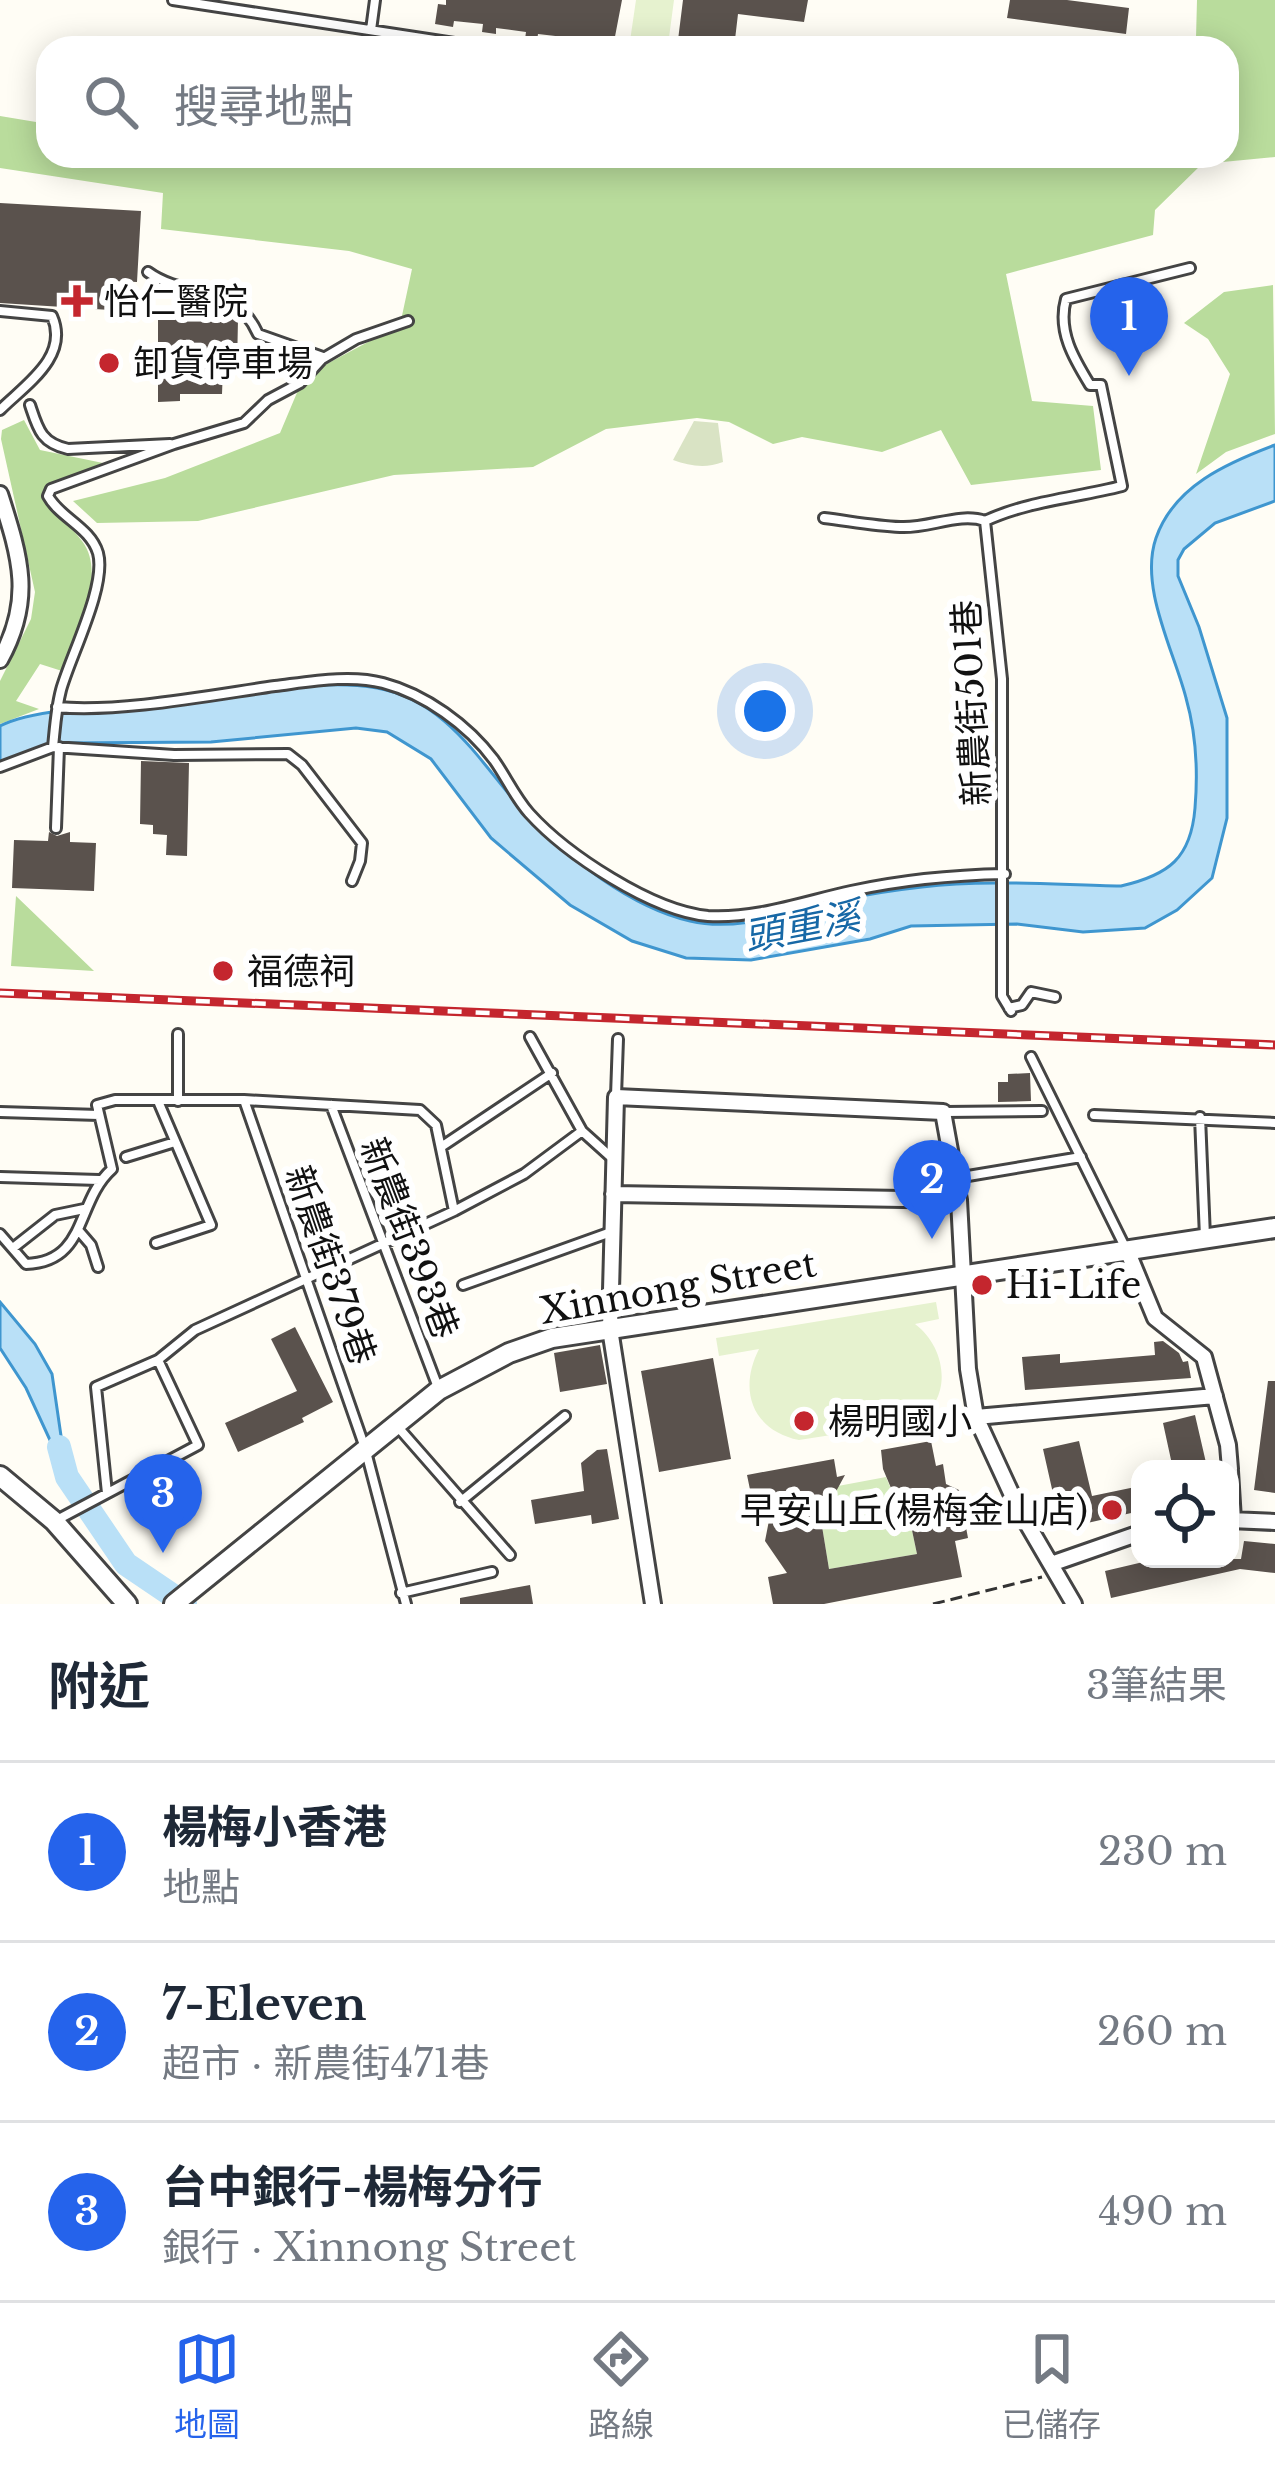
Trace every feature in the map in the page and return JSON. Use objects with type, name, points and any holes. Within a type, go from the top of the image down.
[{"type":"street","points":[[0,494],[21,566],[22,593],[15,634],[0,660]]},
{"type":"street","points":[[653,1604],[610,1329],[616,1097],[943,1112],[959,1200],[968,1369],[976,1417],[1018,1508],[1074,1604]]},
{"type":"street","points":[[613,1194],[959,1200]]},
{"type":"street","name":"Xinnong Street","points":[[174,1604],[439,1390],[509,1353],[552,1338],[1275,1228]]},
{"type":"street","points":[[1127,1250],[1155,1318],[1204,1358],[1229,1460]]},
{"type":"street","points":[[976,1417],[1215,1396]]},
{"type":"street","points":[[0,1476],[54,1521],[127,1604]]},
{"type":"street","points":[[1239,1520],[1275,1522]]},
{"type":"street","points":[[1053,1569],[1131,1537]]},
{"type":"lane","points":[[173,0],[410,36]]},
{"type":"lane","points":[[371,30],[375,0]]},
{"type":"lane","points":[[824,518],[901,527],[972,516],[985,521],[1019,505],[1122,486],[1101,385],[1090,386],[1064,332],[1066,299],[1190,268]]},
{"type":"lane","points":[[148,272],[160,281],[222,296],[248,313],[258,334],[324,357]]},
{"type":"lane","points":[[0,311],[52,316],[56,327],[50,362],[0,410]]},
{"type":"lane","points":[[56,828],[57,709],[84,629],[98,574],[98,552],[80,526],[52,505],[51,489],[244,423],[268,400],[301,383],[324,357],[356,339],[408,321]]},
{"type":"lane","points":[[30,404],[40,435],[53,446],[174,444]]},
{"type":"lane","name":"新農街501巷","points":[[985,521],[1002,679],[1002,997],[1010,1010],[1022,1005],[1031,992],[1055,997]]},
{"type":"lane","points":[[57,709],[182,699],[319,680],[381,682],[428,702],[464,728],[492,757],[530,814],[607,877],[650,899],[705,916],[748,914],[858,889],[955,875],[1005,879]]},
{"type":"lane","points":[[0,767],[55,747],[174,755],[288,754],[302,765],[362,842],[352,881]]},
{"type":"lane","points":[[178,1034],[178,1101]]},
{"type":"lane","points":[[530,1037],[582,1131],[613,1159]]},
{"type":"lane","points":[[616,1097],[618,1039]]},
{"type":"lane","points":[[1031,1057],[1127,1250]]},
{"type":"lane","points":[[441,1147],[552,1073]]},
{"type":"lane","points":[[0,1234],[26,1264],[47,1263],[79,1231],[99,1180],[112,1169],[97,1105],[115,1100],[244,1100],[420,1111],[436,1124],[454,1211]]},
{"type":"lane","name":"新農街379巷","points":[[244,1100],[365,1448],[406,1604]]},
{"type":"lane","points":[[156,1243],[211,1225],[158,1101]]},
{"type":"lane","name":"新農街393巷","points":[[332,1106],[439,1390]]},
{"type":"lane","points":[[943,1112],[1042,1111]]},
{"type":"lane","points":[[0,1112],[99,1115]]},
{"type":"lane","points":[[1094,1115],[1275,1123]]},
{"type":"lane","points":[[1200,1117],[1205,1238]]},
{"type":"lane","points":[[107,1493],[96,1387],[158,1360],[195,1330],[454,1211],[524,1174],[582,1131]]},
{"type":"lane","points":[[126,1156],[176,1142]]},
{"type":"lane","points":[[955,1178],[1081,1157]]},
{"type":"lane","points":[[0,1177],[99,1180]]},
{"type":"lane","points":[[14,1248],[55,1215],[85,1208]]},
{"type":"lane","points":[[79,1231],[91,1245],[98,1268]]},
{"type":"lane","points":[[463,1285],[612,1232]]},
{"type":"lane","points":[[54,1521],[198,1445],[158,1360]]},
{"type":"lane","points":[[460,1502],[566,1416]]},
{"type":"lane","points":[[396,1425],[510,1555]]},
{"type":"lane","points":[[401,1593],[492,1572]]},
{"type":"path","points":[[933,1604],[1053,1569]]},
{"type":"green space","points":[[636,0],[674,0],[669,36],[631,36]]},
{"type":"green space","points":[[1197,0],[1275,0],[1275,157],[1239,160],[1239,36],[1196,36]]},
{"type":"green space","points":[[0,116],[36,122],[36,168],[1198,168],[1155,210],[1153,235],[1006,274],[1032,401],[1093,406],[1101,470],[971,485],[941,430],[882,452],[802,437],[773,444],[729,422],[697,418],[606,429],[533,467],[394,475],[198,521],[97,523],[73,501],[165,478],[280,433],[304,376],[400,325],[412,269],[349,251],[161,229],[163,193],[0,168]]},
{"type":"green space","points":[[1273,285],[1275,434],[1226,452],[1196,474],[1230,374],[1208,339],[1184,323],[1224,292]]},
{"type":"green space","points":[[24,420],[40,450],[103,463],[47,485],[43,497],[89,555],[91,588],[62,671],[40,664],[16,701],[39,709],[0,724],[0,681],[31,619],[35,592],[1,439],[2,430]]},
{"type":"green space","points":[[694,421],[718,423],[723,462],[698,466],[673,460]]},
{"type":"green space","points":[[16,896],[94,971],[11,966]]},
{"type":"green space","points":[[936,1302],[939,1319],[915,1324],[934,1346],[941,1388],[928,1412],[915,1422],[799,1440],[783,1435],[760,1418],[750,1393],[759,1349],[719,1356],[716,1338]]},
{"type":"green space","points":[[886,1477],[891,1489],[905,1497],[917,1554],[829,1569],[819,1508],[838,1486]]},
{"type":"water","name":"頭重溪","points":[[1275,445],[1275,501],[1215,523],[1178,560],[1178,576],[1227,718],[1227,818],[1212,878],[1177,910],[1145,928],[1083,932],[1017,924],[911,926],[870,939],[751,960],[686,958],[632,941],[570,905],[491,838],[431,759],[387,732],[356,728],[211,742],[61,743],[0,762],[0,726],[39,714],[354,685],[402,695],[424,706],[462,738],[560,847],[623,893],[690,921],[747,922],[861,896],[947,885],[1121,886],[1175,862],[1188,840],[1195,808],[1192,725],[1155,598],[1152,557],[1156,538],[1175,504],[1189,490],[1221,469]]},
{"type":"water","points":[[0,1302],[35,1344],[52,1374],[67,1477],[26,1388],[0,1348]]},
{"type":"building","points":[[446,0],[622,0],[615,36],[525,36],[526,32],[496,28],[496,34],[482,32],[483,24],[435,24],[438,4],[446,5]]},
{"type":"building","points":[[683,0],[808,0],[804,22],[738,14],[735,36],[678,36]]},
{"type":"building","points":[[1010,0],[1067,0],[1129,8],[1126,34],[1007,18]]},
{"type":"building","name":"怡仁醫院","points":[[0,203],[141,211],[137,282],[112,281],[110,310],[0,303]]},
{"type":"building","points":[[180,298],[219,305],[228,318],[238,319],[237,367],[223,367],[222,394],[180,394],[180,401],[158,402],[158,312],[180,313]]},
{"type":"building","points":[[141,761],[189,763],[187,856],[166,855],[167,835],[153,834],[153,825],[140,824]]},
{"type":"building","points":[[49,832],[57,836],[70,832],[70,842],[96,843],[94,891],[12,888],[14,840],[48,841]]},
{"type":"building","points":[[1030,1073],[1031,1101],[998,1102],[998,1082],[1008,1082],[1008,1074]]},
{"type":"building","points":[[295,1327],[333,1402],[302,1418],[304,1422],[238,1452],[225,1423],[297,1391],[271,1339]]},
{"type":"building","points":[[1163,1341],[1183,1362],[1188,1361],[1191,1378],[1025,1390],[1022,1357],[1060,1354],[1060,1363],[1155,1355],[1154,1342]]},
{"type":"building","points":[[600,1345],[607,1384],[560,1392],[554,1353]]},
{"type":"building","points":[[713,1358],[731,1459],[659,1472],[641,1371]]},
{"type":"building","points":[[1268,1381],[1275,1381],[1275,1493],[1254,1490]]},
{"type":"building","points":[[1195,1415],[1205,1460],[1171,1460],[1163,1423]]},
{"type":"building","points":[[931,1441],[936,1466],[943,1464],[946,1484],[959,1490],[968,1538],[955,1541],[962,1577],[824,1604],[773,1604],[768,1577],[787,1573],[765,1541],[772,1505],[754,1509],[747,1475],[834,1459],[837,1477],[845,1475],[833,1497],[819,1508],[829,1569],[917,1554],[905,1497],[891,1488],[881,1450]]},
{"type":"building","points":[[1079,1441],[1092,1496],[1131,1488],[1131,1513],[1061,1529],[1043,1449]]},
{"type":"building","points":[[607,1449],[619,1519],[592,1524],[591,1515],[535,1524],[531,1500],[584,1491],[581,1463],[597,1450]]},
{"type":"building","points":[[1244,1541],[1275,1544],[1275,1573],[1240,1569],[1111,1598],[1105,1571],[1131,1565],[1239,1568]]},
{"type":"building","points":[[530,1585],[533,1604],[460,1604],[460,1598]]},
{"type":"waterway","points":[[59,1447],[67,1477],[126,1564],[185,1604]]},
{"type":"railway","points":[[0,993],[1275,1045]]},
{"type":"place","name":"怡仁醫院","points":[[77,301]]},
{"type":"place","name":"卸貨停車場","points":[[109,363]]},
{"type":"place","name":"楊梅小香港","points":[[1129,376]]},
{"type":"place","name":"福德祠","points":[[223,971]]},
{"type":"place","name":"7-Eleven","points":[[932,1239]]},
{"type":"place","name":"Hi-Life","points":[[982,1285]]},
{"type":"place","name":"楊明國小","points":[[804,1421]]},
{"type":"place","name":"早安山丘(楊梅金山店)","points":[[1112,1510]]},
{"type":"place","name":"台中銀行-楊梅分行","points":[[163,1553]]}]
